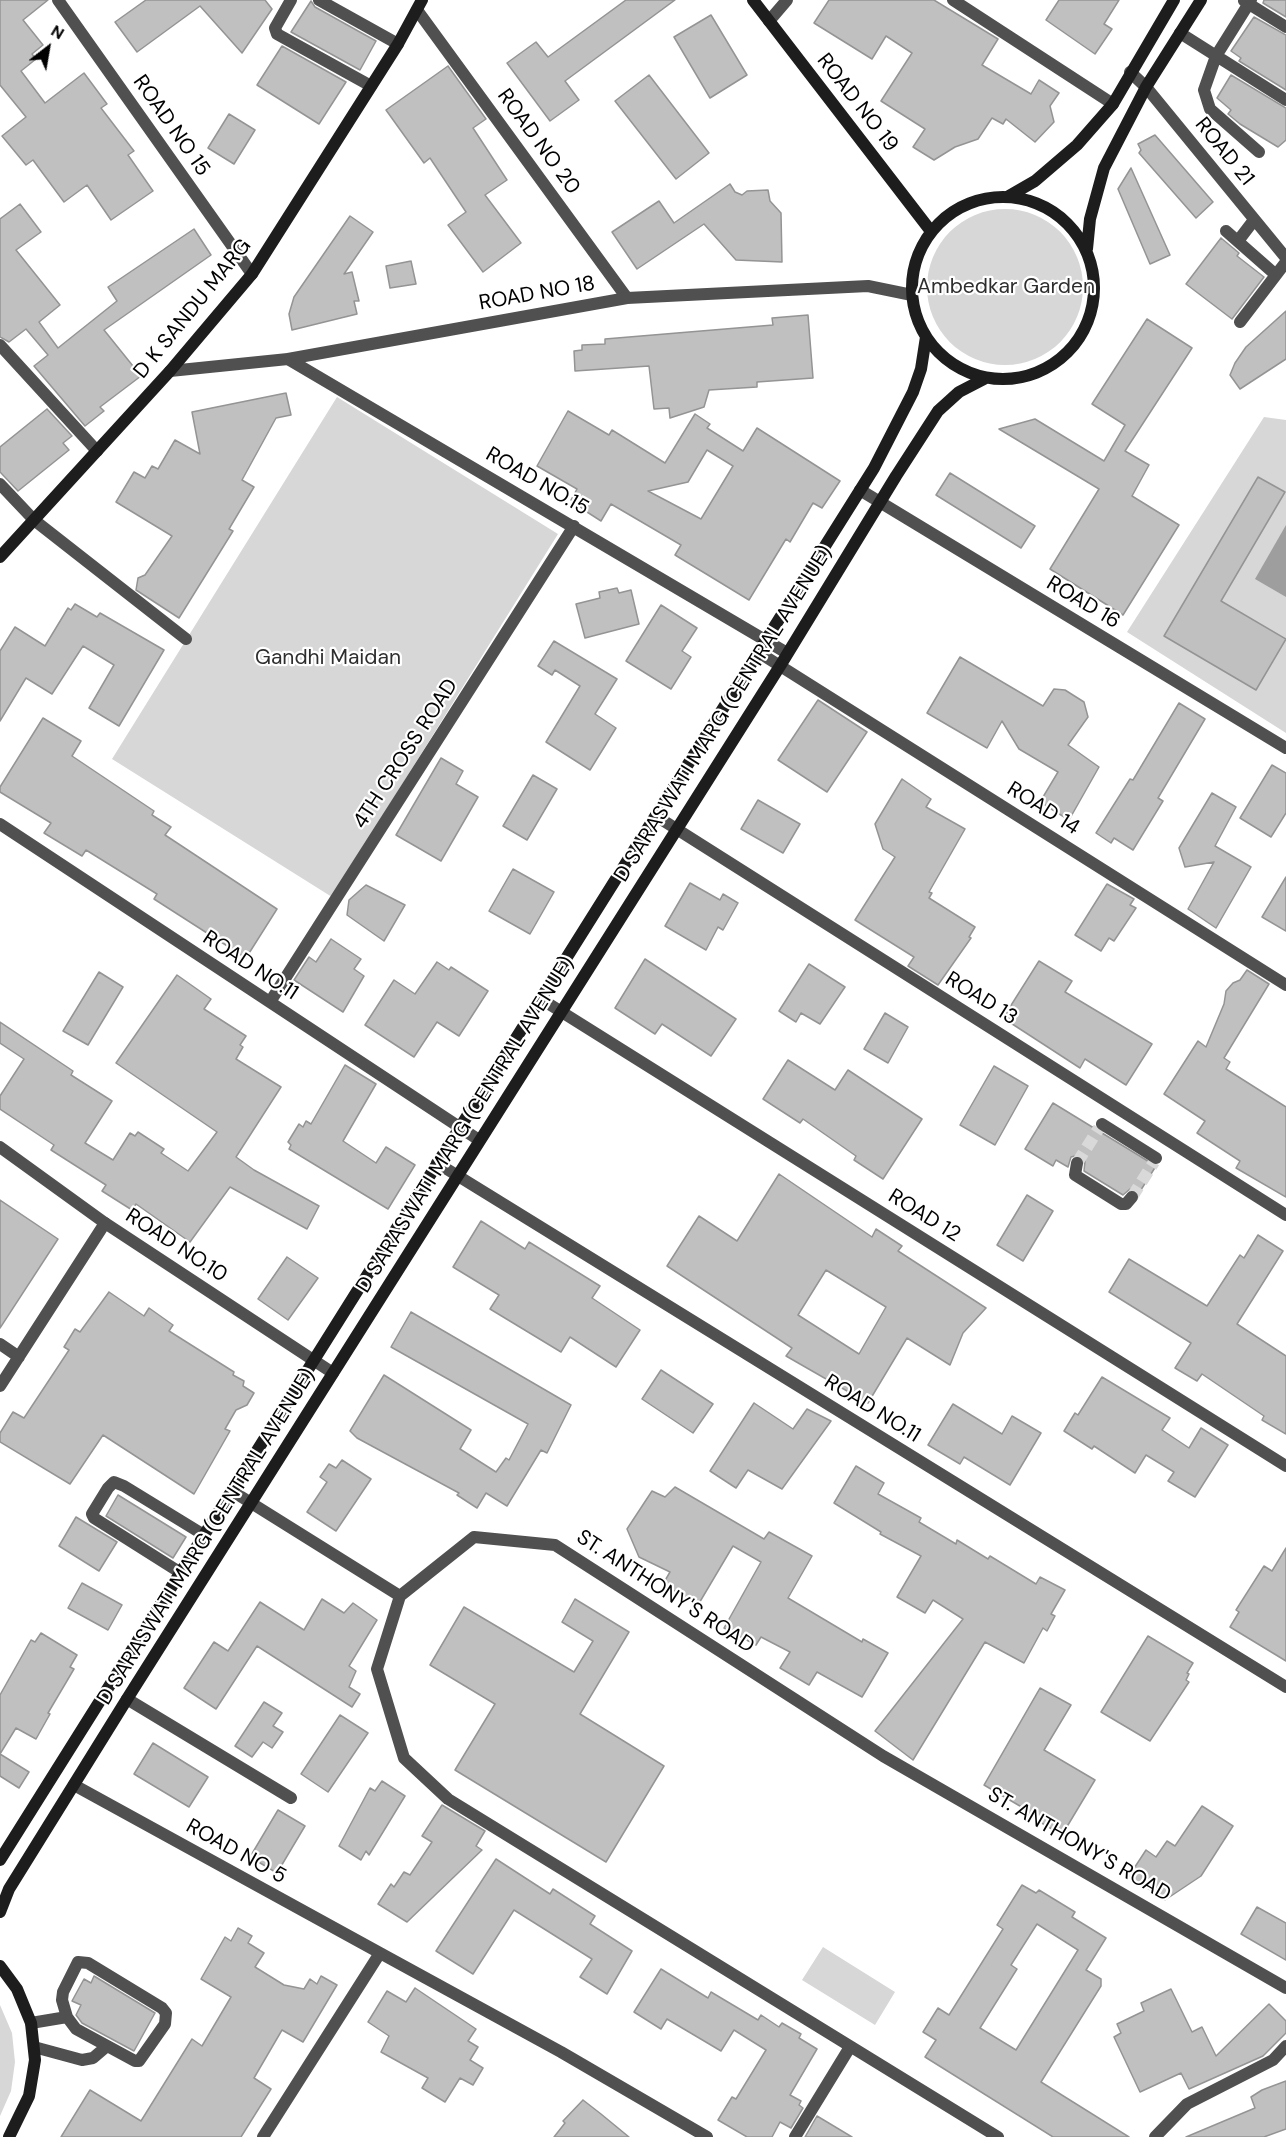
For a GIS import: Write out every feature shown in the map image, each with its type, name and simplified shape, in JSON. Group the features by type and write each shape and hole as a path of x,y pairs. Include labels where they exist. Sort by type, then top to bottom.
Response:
{"main road":[{"name":"ROAD NO 19","path":"753,0 930,230"},
{"path":"1009,196 1041,204 1068,223 1087,249 1093,265 1096,301 1084,335 1060,362 1027,378 1006,380 986,378 963,370 942,356 926,338 916,317 912,295 916,260 921,243 942,218 967,204 1009,196 1035,181 1077,145 1113,104 1174,0"},
{"path":"1087,249 1090,219 1104,168 1146,87 1201,0"},
{"name":"D K SANDU MARG","path":"0,557 170,371 252,274 398,44 420,5"},
{"name":"D SARASWATI MARG (CENTRAL AVENUE)","path":"0,1860 860,490 913,392 921,369 926,338"},
{"name":"D SARASWATI MARG (CENTRAL AVENUE)","path":"0,1912 9,1889 127,1699 675,828 780,666 879,502 938,411 959,392 986,378"},
{"path":"0,1966 17,1989 31,2024 35,2060 29,2096 9,2137"}],"street":[{"name":"ROAD NO 15","path":"58,0 252,274"},
{"path":"291,0 276,28 277,34 371,86"},
{"path":"319,0 398,44"},
{"path":"769,21 787,0"},
{"path":"953,0 1113,104"},
{"path":"1259,153 1210,109 1204,90 1216,56 1247,1 1286,27"},
{"name":"ROAD NO 20","path":"420,5 627,298"},
{"path":"1179,33 1286,100"},
{"name":"ROAD 21","path":"1130,72 1146,87 1286,260"},
{"path":"1238,242 1254,220"},
{"path":"1226,231 1276,274"},
{"path":"1240,322 1286,260"},
{"name":"ROAD NO 18","path":"170,371 288,358 627,298 868,286 912,295"},
{"path":"0,345 96,451"},
{"name":"ROAD NO.15","path":"288,358 787,653"},
{"path":"0,484 34,520 186,639"},
{"name":"ROAD 16","path":"860,490 1286,748"},
{"name":"4TH CROSS ROAD","path":"270,1002 574,526"},
{"name":"ROAD 14","path":"758,652 1286,984"},
{"name":"ROAD 13","path":"656,816 1286,1215"},
{"name":"ROAD NO.11","path":"0,824 479,1140"},
{"name":"ROAD 12","path":"541,999 1286,1466"},
{"path":"1113,1105 1100,1126 1155,1160 1167,1140"},
{"name":"ROAD NO.10","path":"0,1148 105,1223 333,1373"},
{"name":"ROAD NO.11","path":"437,1163 1286,1687"},
{"path":"1077,1163 1075,1175 1121,1204 1126,1204 1132,1197"},
{"path":"0,1386 105,1223"},
{"path":"0,1344 19,1357"},
{"path":"181,1573 94,1518 92,1514 114,1482 204,1535"},
{"path":"232,1491 400,1596 377,1669 404,1758 448,1799 998,2137"},
{"name":"ST. ANTHONY'S ROAD","path":"400,1596 474,1538 555,1545 883,1756 1286,1988"},
{"path":"127,1699 291,1798"},
{"name":"ROAD NO 5","path":"74,1785 561,2052 707,2137"},
{"path":"263,2137 380,1953"},
{"path":"82,1962 162,2008 166,2013 165,2024 139,2061 107,2046 76,2029 67,2017 62,2000 63,1992 74,1968 82,1962"},
{"path":"31,2024 67,2017"},
{"path":"34,2047 82,2060 93,2058 107,2046"},
{"path":"1155,2137 1187,2104 1274,2060 1286,2046"},
{"path":"795,2137 850,2047"}],"green space":[{"name":"Ambedkar Garden","path":"1005,209 1035,214 1061,231 1078,257 1083,287 1078,317 1061,343 1035,360 1005,365 975,360 949,343 932,317 927,287 932,257 949,231 975,214"},
{"name":"Gandhi Maidan","path":"337,397 558,534 332,897 112,759"},
{"path":"1264,417 1286,420 1286,733 1127,632"},
{"path":"823,1947 895,1992 875,2025 802,1980"},
{"path":"0,2005 12,2033 15,2062 11,2091 0,2116"}],"shaded area":[{"path":"1286,525 1286,597 1255,579"}],"building":[{"path":"0,0 48,0 23,20 43,45 32,54 36,59 21,71 45,103 84,73 107,104 101,108 134,151 128,155 153,191 111,220 87,185 64,202 33,160 26,165 2,136 26,117 0,85"},
{"path":"146,0 265,0 272,9 242,53 200,6 137,52 115,22"},
{"path":"626,0 675,0 565,81 579,100 550,121 507,63 536,42 548,57"},
{"path":"829,0 934,0 998,39 982,65 1031,94 1039,80 1059,93 1050,106 1054,122 1035,142 1006,119 1003,124 992,118 978,139 955,147 934,160 913,147 925,129 881,101 912,53 886,36 872,59 814,23"},
{"path":"1059,0 1119,0 1104,24 1112,29 1095,54 1046,20"},
{"path":"1264,0 1286,0 1286,17 1263,3"},
{"path":"311,1 315,7 376,41 360,70 291,32"},
{"path":"711,15 747,75 710,98 674,37"},
{"path":"1254,17 1286,35 1286,90 1239,61 1241,58 1231,51"},
{"path":"282,46 346,82 319,124 257,85"},
{"path":"448,66 486,119 473,128 507,180 485,195 521,243 483,272 448,225 466,212 430,158 424,163 386,110"},
{"path":"649,75 709,153 676,179 615,101"},
{"path":"1231,75 1286,108 1286,140 1278,147 1240,124 1228,114 1231,110 1217,98"},
{"path":"229,114 255,130 234,164 208,148"},
{"path":"1155,135 1213,202 1196,218 1139,153 1141,150 1138,144"},
{"path":"1131,168 1170,255 1150,264 1118,189"},
{"path":"730,184 735,192 742,195 747,191 768,190 770,201 781,213 782,262 736,260 704,224 637,269 612,232 659,201 674,223"},
{"path":"20,204 41,232 16,250 60,305 39,322 58,348 117,301 108,287 194,229 211,255 104,330 141,376 100,407 104,411 85,426 34,366 48,355 26,329 9,342 0,337 0,219"},
{"path":"350,216 373,232 344,274 352,272 359,301 354,301 357,314 292,330 289,314 294,297"},
{"path":"1221,238 1239,253 1237,256 1264,277 1232,319 1186,284"},
{"path":"411,261 416,284 390,288 386,266"},
{"path":"1286,311 1286,359 1240,389 1230,375 1235,363 1246,347"},
{"path":"808,315 813,378 757,382 757,387 709,390 704,407 670,418 669,408 654,409 649,366 575,371 574,351 582,350 582,345 605,344 605,339 773,325 772,318"},
{"path":"1147,319 1192,348 1125,451 1149,465 1132,496 1179,525 1123,615 1050,569 1099,489 999,429 1035,419 1104,461 1125,425 1092,404"},
{"path":"286,393 291,415 276,418 242,480 254,487 229,529 233,531 179,618 136,590 138,578 145,575 172,536 116,502 134,472 145,478 152,466 158,469 175,440 200,454 192,412"},
{"path":"47,409 72,436 63,443 69,450 18,491 0,472 0,447"},
{"path":"568,411 609,435 612,430 665,463 695,414 710,424 707,428 743,451 757,428 840,481 822,508 813,503 790,542 786,539 749,600 675,555 681,545 611,504 601,521 571,500 577,489 537,466","holes":["707,450 733,466 701,519 648,491 688,482"]},
{"path":"950,473 1035,526 1021,548 936,495"},
{"path":"1258,477 1285,492 1221,601 1286,639 1256,690 1164,636"},
{"path":"617,588 619,593 631,590 639,624 585,638 576,604 600,598 599,592"},
{"path":"75,604 97,617 100,613 164,650 119,726 89,708 114,665 83,646 52,694 26,678 0,721 0,651 15,627 45,646 68,608 71,610"},
{"path":"661,605 697,628 682,651 691,657 671,689 626,661"},
{"path":"554,641 617,679 595,714 616,728 590,770 546,742 580,686 555,670 552,675 538,666"},
{"path":"960,657 1043,706 1054,689 1065,690 1084,702 1088,717 1068,745 1099,767 1069,820 1040,802 1058,772 1019,749 1002,721 987,748 927,713"},
{"path":"818,700 867,732 827,792 778,760"},
{"path":"1179,703 1205,719 1158,798 1163,801 1133,850 1114,838 1111,843 1096,833 1130,779 1133,780"},
{"path":"43,718 81,741 72,756 154,811 152,815 171,827 165,835 277,909 246,958 154,899 157,894 86,850 82,856 44,833 51,823 0,792 0,787"},
{"path":"441,758 463,771 456,784 478,797 441,861 396,835"},
{"path":"1272,765 1286,773 1286,813 1271,837 1240,818"},
{"path":"533,775 557,789 527,840 503,826"},
{"path":"902,779 931,799 926,807 965,829 929,892 932,893 929,898 975,927 969,937 971,938 938,985 908,966 914,957 855,920 895,857 883,849 875,824"},
{"path":"1212,793 1236,807 1215,846 1251,867 1216,928 1188,909 1214,862 1185,867 1179,848"},
{"path":"758,800 800,824 783,853 741,829"},
{"path":"513,869 554,892 530,934 489,911"},
{"path":"1286,877 1286,931 1262,917"},
{"path":"690,883 720,900 723,894 738,903 723,930 718,927 706,950 665,926"},
{"path":"1107,884 1134,899 1130,905 1136,908 1114,941 1109,938 1101,951 1075,935"},
{"path":"366,885 405,905 384,941 347,915 349,900"},
{"path":"331,939 361,959 354,969 364,976 343,1012 294,980 309,957 316,962"},
{"path":"645,959 736,1019 711,1056 662,1024 655,1034 615,1008"},
{"path":"1039,961 1072,981 1065,992 1152,1044 1126,1085 1085,1059 1080,1068 1003,1018"},
{"path":"437,962 449,970 451,967 488,991 459,1036 437,1022 414,1057 365,1025 394,980 415,994"},
{"path":"809,964 845,987 820,1024 801,1013 796,1022 779,1011"},
{"path":"1247,970 1269,984 1224,1058 1230,1062 1226,1069 1286,1107 1286,1197 1236,1168 1240,1161 1197,1133 1205,1121 1164,1094 1198,1041 1206,1047 1224,1004 1226,991 1233,983 1240,980"},
{"path":"99,972 123,987 88,1045 63,1031"},
{"path":"177,975 211,999 204,1009 246,1036 240,1045 243,1047 236,1059 281,1087 236,1157 254,1170 319,1206 307,1229 230,1187 190,1242 136,1204 132,1210 102,1191 106,1185 51,1150 54,1145 0,1109 0,1096 24,1059 0,1043 0,1022 73,1071 71,1075 112,1101 85,1143 113,1160 130,1133 135,1136 138,1132 164,1149 161,1153 188,1171 217,1132 116,1063"},
{"path":"885,1013 908,1027 888,1063 864,1049"},
{"path":"788,1060 835,1090 848,1070 922,1119 883,1179 854,1160 856,1156 803,1119 800,1123 763,1099"},
{"path":"345,1065 376,1084 343,1141 376,1163 386,1147 415,1165 388,1209 289,1149 291,1145 288,1142 299,1124 303,1127 306,1121 311,1124"},
{"path":"994,1066 1028,1086 995,1145 960,1125"},
{"path":"1053,1103 1156,1166 1139,1193 1130,1189 1123,1195 1084,1171 1085,1161 1079,1155 1071,1157 1068,1167 1056,1160 1053,1166 1025,1149"},
{"path":"779,1174 872,1237 876,1229 902,1246 898,1251 986,1308 963,1333 950,1365 907,1338 868,1403 786,1356 792,1348 667,1266 699,1216 737,1241","holes":["826,1270 886,1307 859,1354 798,1315"]},
{"path":"1027,1195 1053,1211 1023,1261 997,1245"},
{"path":"0,1200 58,1239 0,1328"},
{"path":"481,1221 525,1249 529,1242 600,1286 592,1298 640,1330 616,1367 570,1337 561,1352 490,1309 499,1295 453,1267"},
{"path":"1258,1235 1283,1251 1237,1324 1286,1356 1286,1434 1262,1420 1264,1416 1202,1374 1197,1381 1175,1368 1191,1343 1109,1292 1129,1259 1207,1306 1240,1255 1244,1258"},
{"path":"287,1257 318,1278 288,1320 258,1299"},
{"path":"109,1292 144,1316 149,1308 173,1325 169,1331 234,1372 233,1375 244,1381 243,1386 254,1393 247,1405 236,1410 225,1429 230,1431 194,1494 103,1435 70,1484 0,1442 0,1433 13,1412 24,1418 69,1350 64,1347 75,1329 80,1332"},
{"path":"411,1312 571,1405 547,1453 541,1450 507,1506 486,1493 477,1508 457,1495 459,1493 357,1438 350,1431 384,1375 471,1430 460,1449 496,1472 506,1458 509,1460 528,1424 391,1347"},
{"path":"661,1370 713,1404 693,1433 642,1399"},
{"path":"1102,1377 1170,1418 1162,1430 1189,1448 1201,1428 1228,1445 1195,1497 1168,1481 1174,1472 1146,1455 1135,1473 1094,1446 1092,1449 1064,1431 1075,1413 1078,1415"},
{"path":"754,1403 793,1429 807,1409 831,1421 782,1489 748,1470 736,1488 710,1471"},
{"path":"953,1404 1002,1434 1012,1416 1041,1433 1010,1485 964,1457 960,1464 928,1445"},
{"path":"342,1460 371,1479 336,1531 307,1512 327,1482 320,1477 329,1464 336,1468"},
{"path":"856,1466 884,1483 878,1494 921,1518 919,1522 956,1544 957,1540 988,1559 990,1556 1036,1584 1040,1577 1065,1590 1051,1614 1055,1616 1047,1631 1043,1628 1024,1663 985,1642 913,1760 875,1731 963,1619 933,1600 925,1613 897,1597 921,1556 880,1534 881,1532 834,1503"},
{"path":"675,1487 764,1539 769,1532 812,1556 788,1598 862,1642 863,1639 888,1653 862,1697 817,1672 809,1685 780,1668 790,1652 761,1637 756,1645 724,1628 761,1562 733,1546 698,1605 663,1584 670,1572 639,1557 627,1529 652,1491 665,1497"},
{"path":"118,1495 186,1537 173,1558 106,1516"},
{"path":"76,1517 117,1542 99,1571 59,1546"},
{"path":"1286,1548 1286,1661 1230,1627 1239,1612 1236,1610 1264,1566 1272,1571"},
{"path":"82,1583 122,1605 108,1630 68,1608"},
{"path":"322,1599 344,1613 353,1603 377,1620 349,1666 356,1671 349,1687 360,1694 352,1707 257,1646 216,1709 184,1688 214,1642 228,1651 260,1602 304,1630"},
{"path":"575,1599 629,1632 580,1714 664,1766 606,1862 455,1770 495,1704 430,1665 464,1607 574,1672 593,1641 562,1622"},
{"path":"41,1633 77,1655 70,1667 74,1669 48,1713 50,1714 36,1739 16,1728 0,1754 0,1695 31,1640 35,1642"},
{"path":"1148,1636 1193,1663 1187,1673 1189,1674 1186,1680 1189,1682 1150,1741 1101,1712"},
{"path":"1040,1688 1071,1705 1044,1750 1095,1780 1062,1835 1023,1812 1025,1809 984,1785"},
{"path":"264,1702 282,1713 273,1726 283,1732 272,1748 263,1742 252,1757 235,1746"},
{"path":"340,1715 368,1733 328,1792 301,1774"},
{"path":"153,1743 208,1777 189,1807 134,1774"},
{"path":"0,1754 29,1772 19,1788 0,1776"},
{"path":"382,1781 405,1796 369,1855 366,1851 361,1860 339,1846 370,1788 375,1791"},
{"path":"442,1805 485,1831 476,1846 482,1850 407,1922 378,1904 391,1884 394,1887 404,1872 410,1875 432,1842 422,1836"},
{"path":"1202,1806 1233,1826 1201,1876 1165,1900 1129,1876 1146,1850 1156,1857 1167,1841 1175,1846"},
{"path":"278,1810 305,1826 277,1873 250,1857"},
{"path":"496,1859 550,1894 553,1889 595,1916 590,1924 632,1951 607,1994 580,1977 592,1959 514,1910 473,1974 436,1951"},
{"path":"1022,1885 1036,1893 1039,1890 1075,1912 1072,1917 1106,1938 1086,1970 1101,1979 1101,1986 1041,2082 1129,2137 1053,2137 925,2057 936,2040 923,2032 938,2008 949,2015 1003,1929 997,1925","holes":["1037,1924 1078,1950 1016,2050 980,2028 1017,1969 1011,1965"]},
{"path":"1257,1907 1286,1923 1286,1960 1241,1934"},
{"path":"238,1928 252,1936 248,1943 264,1953 255,1967 284,1985 304,1989 310,1979 317,1984 321,1976 337,1985 303,2042 282,2030 254,2078 271,2089 241,2137 61,2137 90,2090 141,2121 192,2039 202,2046 231,1997 201,1979 225,1937 231,1941"},
{"path":"661,1969 708,1998 711,1992 758,2020 761,2015 779,2027 782,2023 801,2034 799,2038 817,2049 790,2095 801,2101 799,2105 803,2108 791,2128 780,2122 772,2137 747,2137 718,2120 732,2097 736,2099 766,2050 734,2030 721,2051 667,2019 661,2029 634,2012"},
{"path":"94,1976 155,2013 134,2051 82,2023 76,2015 81,2005 72,2001 84,1979 91,1983"},
{"path":"415,1988 476,2029 468,2041 478,2047 470,2060 483,2068 473,2085 460,2078 445,2102 422,2088 428,2078 381,2052 389,2036 368,2022 387,1991 406,2002"},
{"path":"1171,1989 1192,2032 1202,2027 1216,2056 1269,2004 1286,2021 1286,2033 1263,2056 1189,2089 1181,2073 1140,2092 1114,2037 1121,2033 1117,2024 1144,2011 1141,2003"},
{"path":"1286,2081 1286,2129 1264,2137 1186,2137 1255,2108 1251,2097"},
{"path":"583,2100 629,2137 554,2137 565,2123 563,2121"},
{"path":"817,2116 852,2137 805,2137"}],"tunnel":[{"path":"1077,1163 1099,1128"},
{"path":"1132,1197 1154,1162"}]}
